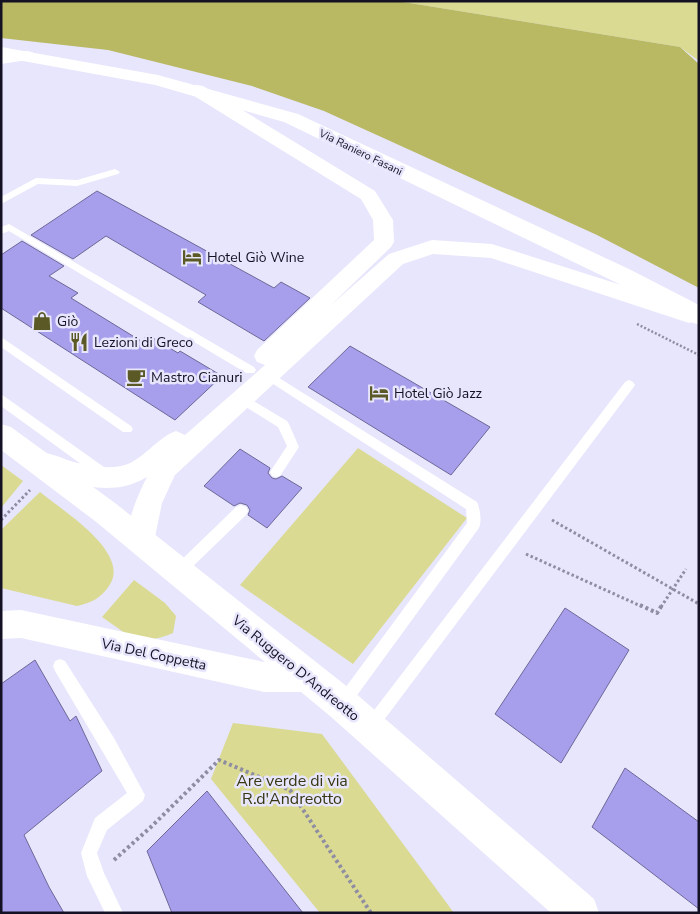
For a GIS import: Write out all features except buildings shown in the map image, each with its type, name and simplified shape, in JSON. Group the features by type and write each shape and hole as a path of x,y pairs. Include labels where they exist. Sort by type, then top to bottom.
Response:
{"main road":[{"name":"Via Raniero Fasani","path":"1,52 131,75 197,90 291,118 623,276 699,317"},
{"name":"Via Ruggero D'Andreotto","path":"1,435 106,512 370,727 580,913"}],"street":[{"path":"1,59 28,56"},
{"path":"141,542 145,510 153,488 166,468 242,398 259,372 384,242 384,220 368,195 197,90"},
{"path":"42,465 85,476 109,477 133,473 174,443 396,259 432,247 492,251 699,317"},
{"name":"Via Del Coppetta","path":"1,626 21,624 264,678 308,677"}],"lane":[{"path":"1,201 36,181 78,183 115,172"},
{"path":"1,231 8,226 259,372 472,506 474,524 342,704"},
{"path":"1,341 127,429"},
{"path":"370,727 628,385"},
{"path":"242,398 283,424 293,447 276,472"},
{"path":"1,399 109,477"},
{"path":"178,572 241,511"},
{"path":"60,666 137,795 102,824 89,853 96,876 114,913"}],"path":[{"path":"1,520 42,465"},
{"path":"534,510 699,604"},
{"path":"507,545 658,613 686,569"},
{"path":"96,876 152,826 219,760 290,790 371,913"}],"green space":[{"path":"397,1 699,1 699,61 680,47"},
{"path":"358,448 467,518 353,664 240,585"},
{"path":"1,465 23,481 1,508"},
{"path":"40,492 92,534 111,560 114,573 109,586 103,594 91,602 77,606 1,588 1,530"},
{"path":"134,580 165,603 176,616 173,633 151,640 142,640 128,635 102,617"},
{"name":"Are verde di via R.d'Andreotto","path":"233,723 322,734 454,913 320,913 211,779"}],"shaded area":[{"path":"1,1 397,1 680,47 699,64 699,288 597,235 324,111 252,86 108,50 1,38"}],"place":[{"name":"Hotel Giò Wine","path":"192,257"},
{"name":"Giò","path":"42,321"},
{"name":"Lezioni di Greco","path":"79,342"},
{"name":"Mastro Cianuri","path":"136,377"},
{"name":"Hotel Giò Jazz","path":"379,393"}]}
